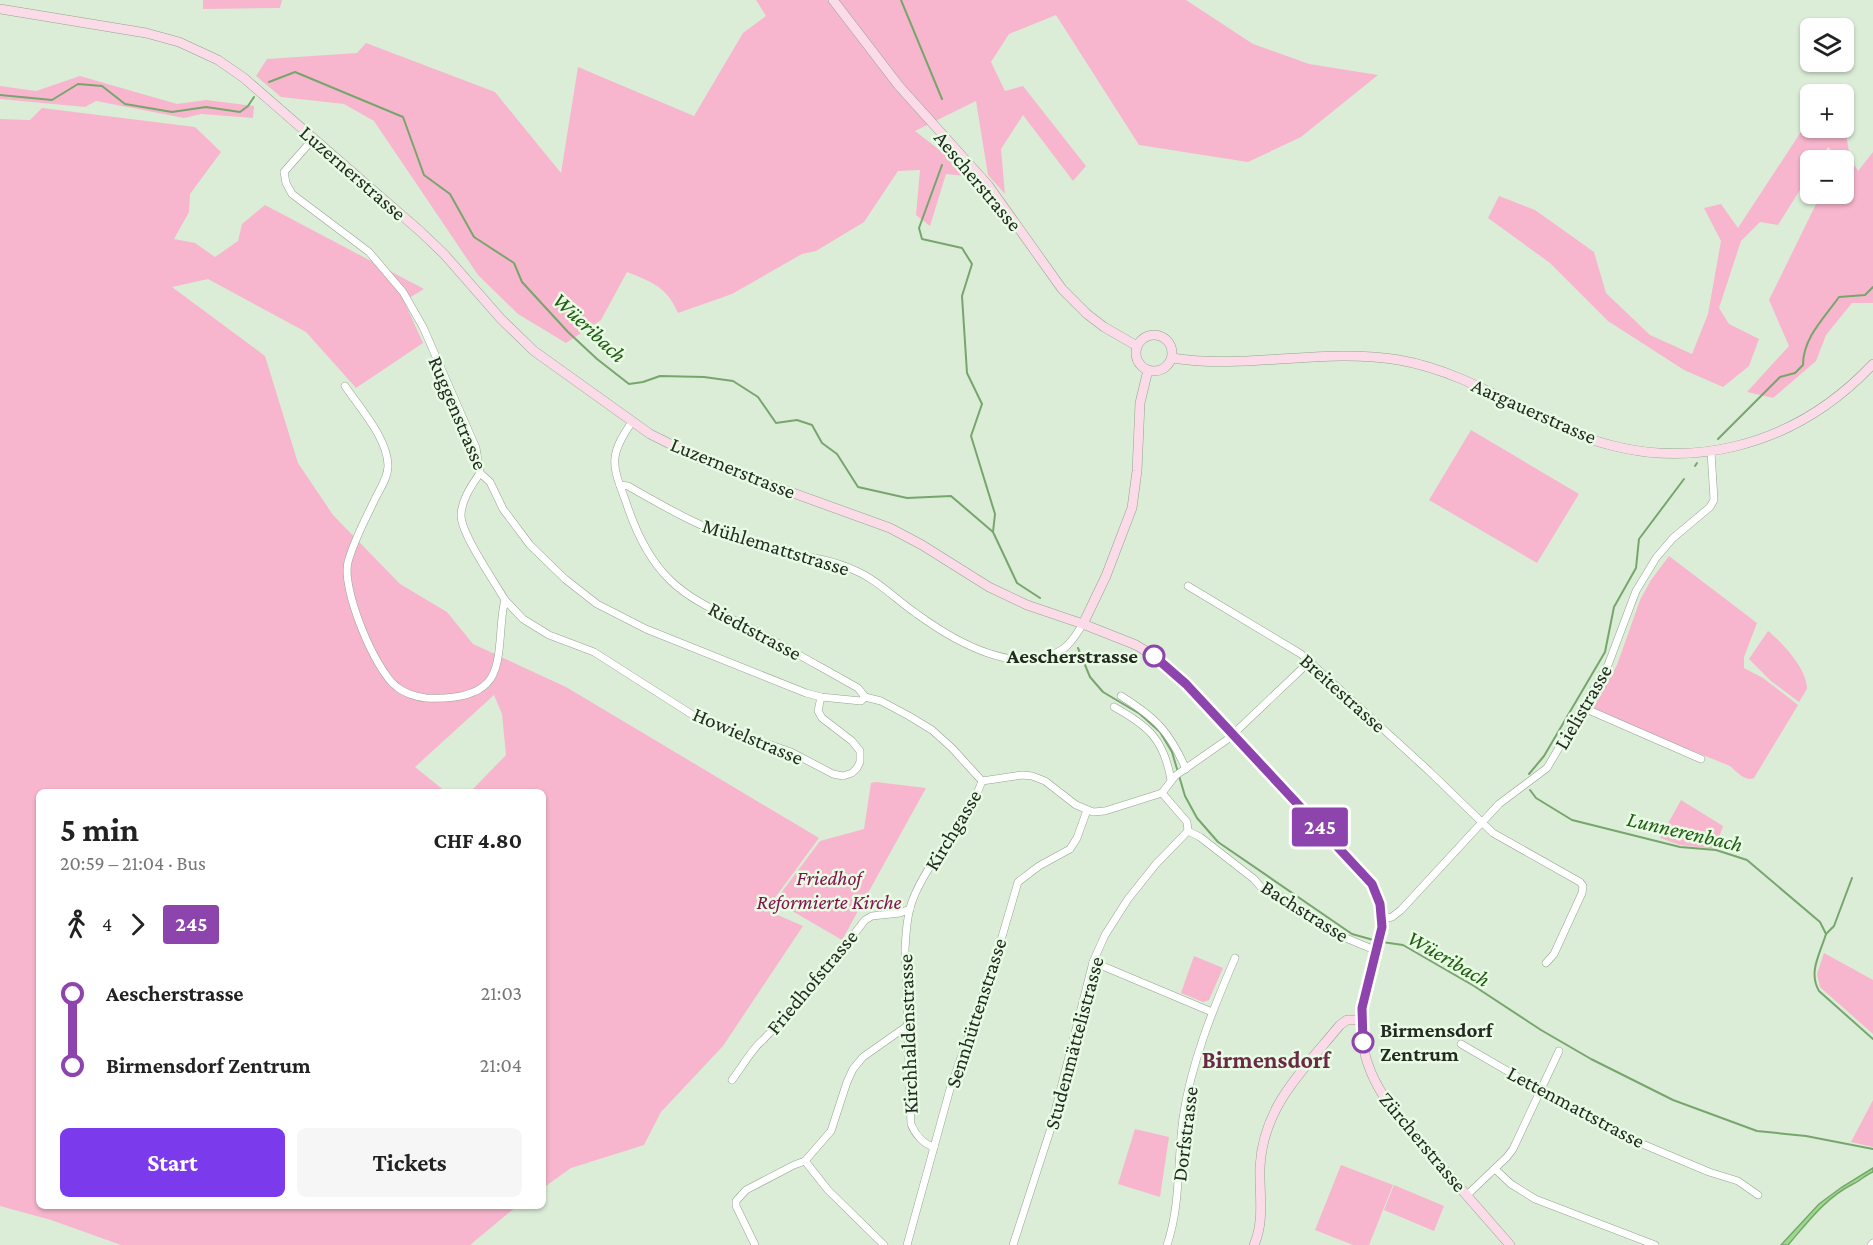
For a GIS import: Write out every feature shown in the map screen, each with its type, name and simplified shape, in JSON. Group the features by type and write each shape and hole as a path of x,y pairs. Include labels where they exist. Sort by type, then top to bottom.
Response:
{"main road":[{"name":"Aescherstrasse","path":"833,0 899,86 988,185 1062,289 1104,327 1137,346"},
{"name":"Luzernerstrasse","path":"0,9 146,33 179,42 218,60 244,78 421,232 465,277 501,319 534,351 632,422 676,448 702,460 890,528 989,587 1027,605 1136,645 1154,656 1186,684 1366,876 1378,899 1382,920"},
{"path":"1158,335 1170,343 1172,358 1163,369 1148,370 1137,361 1137,346 1148,336 1158,335"},
{"name":"Aargauerstrasse","path":"1172,358 1219,362 1348,355 1401,360 1477,385 1573,432 1612,445 1656,452 1711,452 1751,443 1794,426 1845,391 1873,364"},
{"path":"1083,624 1106,576 1132,508 1137,471 1140,403 1148,370"},
{"name":"Zürcherstrasse","path":"1382,920 1364,999 1362,1020 1365,1058 1378,1089 1403,1123 1510,1245"},
{"path":"1254,1245 1260,1221 1262,1150 1270,1118 1289,1087 1340,1025 1347,1020 1362,1020"}],"street":[{"name":"Ruggenstrasse","path":"313,139 284,172 286,183 292,194 303,204 369,252 403,292 423,327 476,448 480,473 490,482 503,509 530,545 565,579 597,604 646,629 791,688 821,697 861,702 865,697"},
{"path":"345,386 380,438 386,452 388,467 385,479 357,536 347,564 346,577 349,593 375,659 382,670 397,687 417,697 457,697 481,689 489,682 496,670 501,612 505,600 465,530 461,517 463,504 480,473"},
{"name":"Riedtstrasse","path":"632,422 618,442 613,464 630,516 654,561 671,581 689,596 858,688 865,697 881,701 932,730 982,781"},
{"name":"Lielistrasse","path":"1382,920 1392,917 1405,906 1482,822 1507,798 1547,768 1584,708 1611,657 1636,591 1656,558 1673,538 1710,507 1714,500 1711,452"},
{"name":"Mühlemattstrasse","path":"620,485 628,486 692,521 724,535 754,545 827,560 854,570 875,581 916,614 938,628 966,644 1011,660 1041,659 1058,652 1070,643 1083,624"},
{"name":"Breitestrasse","path":"1188,586 1284,642 1310,661 1492,833 1583,886 1582,893 1554,954 1546,963"},
{"name":"Howielstrasse","path":"505,600 523,619 540,630 594,652 702,720 791,752 832,774 843,776 852,773 860,762 860,752 852,741 822,718 818,711 821,697"},
{"path":"1087,810 1105,811 1162,793 1179,774 1233,734 1310,661"},
{"path":"1120,696 1146,712 1159,724 1177,750 1179,774"},
{"path":"1114,707 1134,718 1154,735 1179,774"},
{"path":"1584,708 1701,759"},
{"name":"Kirchgasse","path":"910,909 927,872 975,800 982,781 1022,776 1037,778 1087,810"},
{"name":"Bachstrasse","path":"1162,793 1187,822 1188,831 1200,837 1254,879 1264,891 1278,895 1341,936 1378,943"},
{"name":"Sennhüttenstrasse","path":"907,1245 954,1076 987,984 1018,882 1070,849 1077,838 1087,810"},
{"name":"Studenmättelistrasse","path":"1013,1245 1050,1131 1093,962 1105,935 1128,898 1156,864 1188,831"},
{"name":"Kirchhaldenstrasse","path":"910,909 905,950 910,1124 920,1138 934,1147"},
{"name":"Friedhofstrasse","path":"732,1080 753,1053 756,1045 826,970 859,925 872,916 900,913 910,909"},
{"name":"Dorfstrasse","path":"1167,1245 1177,1206 1183,1119 1188,1093 1212,1012 1235,958"},
{"path":"1093,962 1212,1012"},
{"path":"754,1245 736,1206 736,1201 746,1190 805,1161 831,1131 853,1069 864,1057 907,1026"},
{"name":"Lettenmattstrasse","path":"1461,1044 1596,1122 1650,1148 1738,1181 1758,1195"},
{"path":"1467,1195 1495,1169 1514,1147 1559,1051"},
{"path":"805,1161 828,1190 884,1245"},
{"path":"1495,1169 1511,1184 1535,1199 1655,1245"}],"green space":[{"path":"203,0 282,0 280,8 203,9"},
{"path":"756,0 1186,0 1253,44 1309,64 1378,75 1301,137 1248,162 1139,145 1056,15 1009,34 991,62 1005,91 1023,86 1086,166 1073,181 1023,115 1001,149 1005,194 988,175 976,101 915,131 974,177 946,174 930,226 916,215 920,170 898,171 864,222 816,251 802,254 732,294 678,313 669,297 658,286 627,272 601,320 566,343 518,314 478,275 374,121 344,104 281,97 256,76 267,59 357,53 366,43 495,92 561,173 578,67 694,116 743,33 766,16"},
{"path":"80,76 177,104 206,100 254,106 253,118 201,114 184,118 96,101 85,107 0,99 0,86 36,91"},
{"path":"42,108 195,127 221,152 190,194 189,212 174,239 195,243 215,257 238,241 242,224 265,205 424,289 404,301 423,343 356,388 306,332 208,279 172,287 265,356 298,463 333,515 400,584 447,612 473,644 566,687 819,838 766,910 803,926 723,1046 661,1112 644,1145 571,1168 546,1186 546,789 473,789 506,755 502,714 494,695 415,767 442,789 36,789 36,1209 513,1209 470,1245 121,1245 51,1220 0,1206 0,119 30,120"},
{"path":"1800,133 1800,138 1847,138 1849,150 1831,150 1828,147 1826,150 1800,150 1800,190 1778,225 1760,222 1741,241 1719,308 1729,324 1759,339 1749,366 1723,387 1684,370 1608,321 1550,263 1488,218 1499,196 1535,210 1594,252 1606,293 1650,335 1692,354 1708,314 1721,241 1704,208 1721,204 1738,228"},
{"path":"1873,152 1873,303 1852,303 1826,335 1816,361 1773,398 1747,392 1789,346 1769,300 1816,204 1854,204 1854,164 1858,171"},
{"path":"1471,430 1579,494 1537,563 1429,500"},
{"path":"1669,556 1757,623 1744,657 1744,668 1763,678 1798,705 1754,778 1744,778 1730,766 1592,710 1617,665 1640,600 1651,580"},
{"path":"1768,631 1787,649 1803,673 1807,689 1799,702 1771,681 1749,659"},
{"name":"Friedhof Reformierte Kirche","path":"871,783 926,788 842,940 775,901 820,841 864,829"},
{"path":"1681,800 1723,826 1715,849 1680,845 1660,838"},
{"path":"1824,953 1873,980 1873,1034 1820,987 1817,974"},
{"path":"1194,956 1223,968 1209,1000 1203,1002 1181,993"},
{"path":"1873,1100 1873,1147 1851,1142"},
{"path":"1135,1129 1169,1137 1160,1197 1118,1184"},
{"path":"1341,1165 1393,1185 1369,1245 1353,1245 1315,1230"},
{"path":"1394,1185 1444,1206 1434,1231 1384,1210"}],"shaded area":[{"path":"1873,1168 1873,1172 1825,1204 1788,1245 1781,1245 1819,1204"}],"waterway":[{"path":"901,0 942,99"},
{"name":"Wüeribach","path":"269,82 295,72 403,117 424,175 450,194 474,237 514,263 522,282 568,332 629,384 660,376 704,377 733,381 758,397 776,423 797,420 812,425 822,443 837,454 858,487 907,498 951,496 993,532 1017,583 1040,598"},
{"name":"Wüeribach","path":"0,95 52,100 78,84 102,86 125,104 172,112 206,107 240,112 254,97"},
{"path":"942,165 919,228 922,239 962,248 972,264 962,296 967,373 982,404 971,436 995,514 993,532"},
{"name":"Lunnerenbach","path":"1718,439 1780,377 1795,373 1803,365 1810,337 1839,297 1865,295 1873,287"},
{"name":"Lunnerenbach","path":"1529,774 1544,756 1605,652 1614,607 1636,568 1639,539 1684,479"},
{"name":"Wüeribach","path":"1078,648 1090,677 1103,692 1140,714 1160,732 1172,752 1185,796 1197,818 1218,842 1352,934 1377,941"},
{"name":"Lunnerenbach","path":"1530,790 1536,798 1572,820 1680,847 1716,850 1747,860 1820,922 1826,934 1815,970 1819,991 1873,1039"},
{"path":"1826,934 1834,926 1852,878"},
{"name":"Wüeribach","path":"1382,942 1403,945 1591,1059 1673,1100 1757,1131 1806,1136 1873,1149"}],"bus line":[{"name":"245","path":"1154,656 1186,684 1372,884 1382,911 1382,927 1362,1008 1363,1042"}],"place":[{"name":"Aescherstrasse","path":"1154,656"},
{"name":"Birmensdorf Zentrum","path":"1363,1042"}],"district":[{"name":"Birmensdorf","path":"1266,1060"}]}
